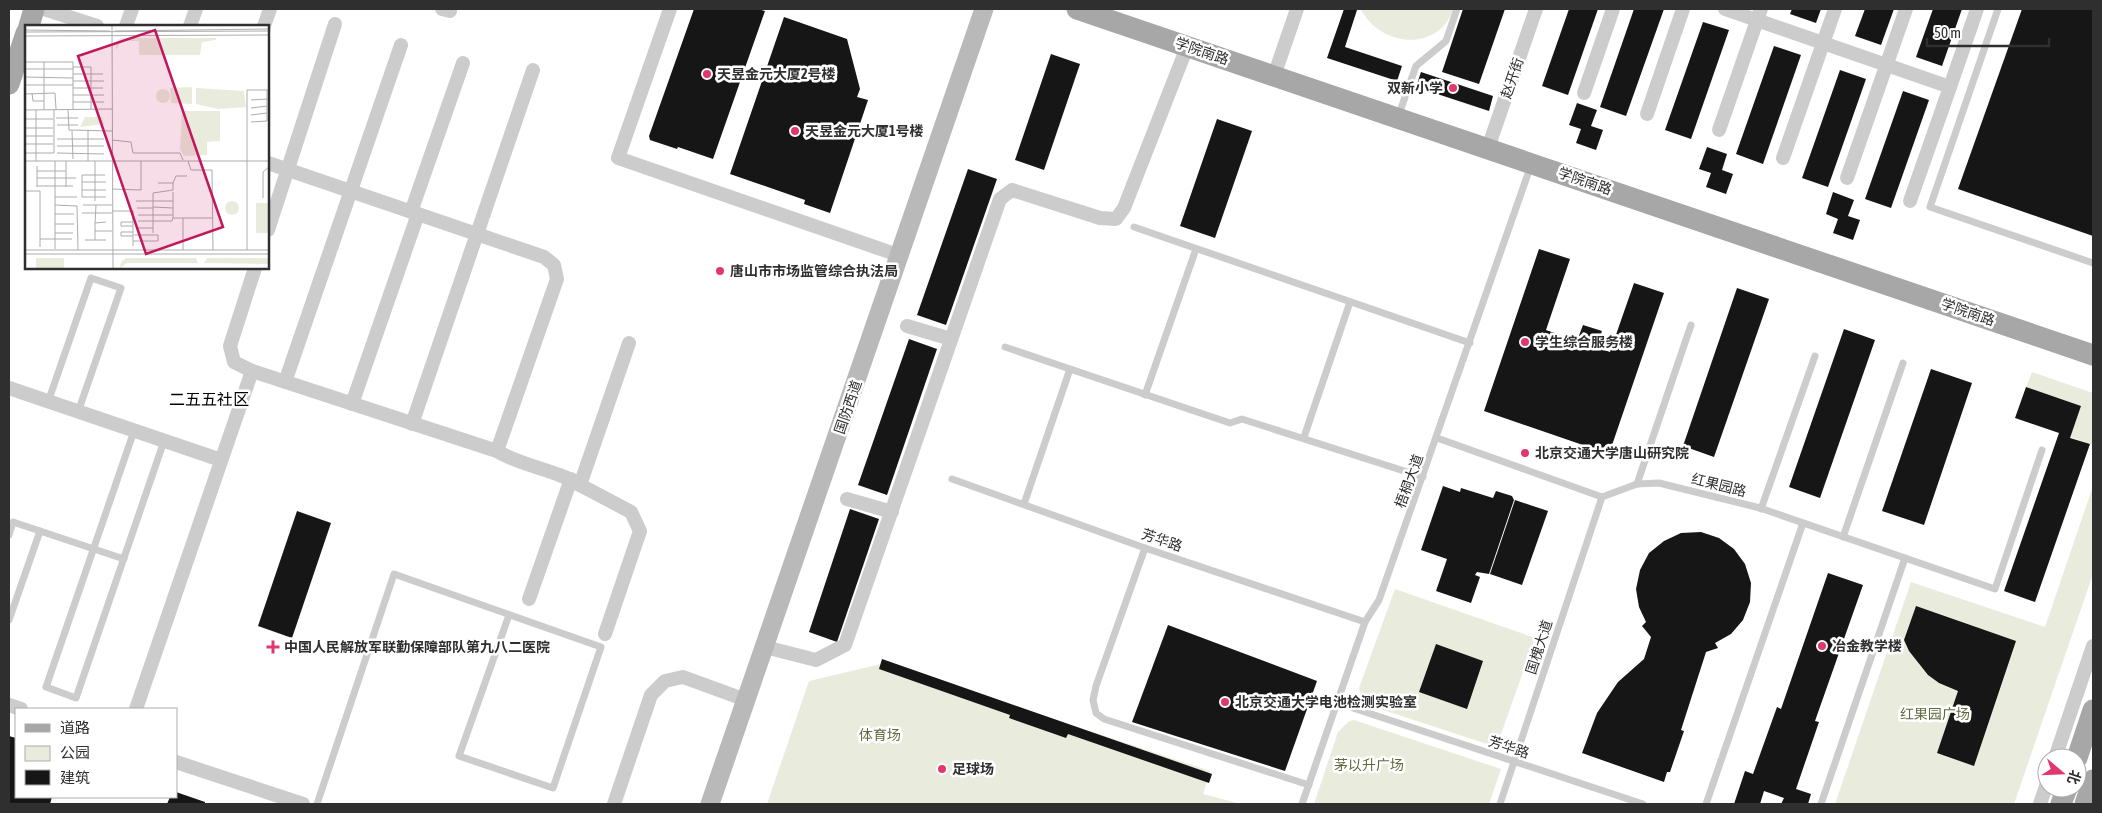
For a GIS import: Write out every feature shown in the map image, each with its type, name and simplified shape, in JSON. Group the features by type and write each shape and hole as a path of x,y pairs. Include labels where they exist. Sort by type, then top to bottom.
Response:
{"main road":[{"path":"28,25 34,9"},
{"name":"学院南路","path":"1077,9 1532,162 2093,355"},
{"path":"9,84 25,36"},
{"path":"2080,748 2093,710"},
{"path":"2085,804 2093,780"}],"street":[{"path":"44,9 94,25"},
{"path":"126,25 132,9"},
{"path":"190,25 196,9"},
{"path":"264,25 270,9"},
{"path":"442,9 450,11 450,9"},
{"path":"670,9 618,158 900,256"},
{"name":"国防西道","path":"710,804 984,9"},
{"path":"1274,76 1297,9"},
{"name":"赵开街","path":"1488,148 1536,9"},
{"path":"1584,93 1614,9"},
{"path":"1647,114 1683,9"},
{"path":"1725,9 1759,14 1823,43 1950,87"},
{"path":"1783,158 1834,9"},
{"path":"1847,178 1906,9"},
{"path":"1910,201 1977,9"},
{"path":"1720,130 1759,14"},
{"path":"269,227 335,24"},
{"path":"285,382 401,45"},
{"path":"765,647 816,660 845,645 1000,199 1012,190 1100,218 1116,219 1124,208 1187,47"},
{"path":"352,404 463,63"},
{"path":"412,424 533,70"},
{"path":"269,163 544,257 554,265 557,279 497,451"},
{"path":"255,269 230,346 234,362 252,372 497,451 515,462 575,482 631,512 640,531 605,634"},
{"path":"907,326 951,339"},
{"path":"529,600 629,343"},
{"path":"136,708 252,372"},
{"path":"9,388 221,460"},
{"path":"847,498 892,512"},
{"path":"2058,748 2093,646"},
{"path":"614,804 651,695 665,681 682,677 746,700"},
{"path":"178,763 303,804"}],"lane":[{"path":"1398,118 1416,66 1446,41 1458,9"},
{"path":"1998,9 1930,207 2093,263"},
{"name":"梧桐大道","path":"1302,804 1365,622 1379,600 1532,162"},
{"path":"1134,228 1470,343"},
{"path":"1146,395 1196,249"},
{"path":"48,402 91,278 99,280 121,288 78,412"},
{"path":"1304,437 1350,302"},
{"path":"1637,484 1691,325"},
{"path":"1005,347 1230,424 1242,419 1304,437 1423,477"},
{"path":"1761,509 1815,356"},
{"path":"1843,537 1903,363"},
{"path":"1024,504 1070,369"},
{"path":"134,431 46,687 76,698 164,441"},
{"path":"1437,438 1602,497"},
{"name":"红果园路","path":"1602,497 1637,484 1659,483 1761,509 1994,589 2042,450"},
{"name":"芳华路","path":"952,479 1146,548 1365,622"},
{"name":"国槐大道","path":"1500,804 1602,497"},
{"path":"9,535 13,522 124,559"},
{"path":"1706,804 1803,523"},
{"path":"9,620 40,530"},
{"path":"1146,548 1096,686 1093,700 1096,713 1104,719 1309,786"},
{"path":"1821,804 1905,558"},
{"path":"317,804 394,574 510,614 601,647 553,788 459,756 510,614"},
{"name":"芳华路","path":"1338,703 1643,804"}],"green space":[{"path":"1361,9 1454,9 1438,31 1425,38 1414,40 1393,37 1383,32 1374,26"},
{"path":"2032,372 2093,393 2093,445 2070,437 2081,406 2026,387"},
{"name":"红果园广场","path":"2093,486 2093,574 2014,804 1835,804 1911,582 2045,627"},
{"path":"1395,589 1535,638 1501,734 1496,741 1487,744 1368,705 1361,697 1359,688"},
{"name":"体育场","path":"885,663 1210,771 1203,794 1241,804 767,804 809,681"},
{"name":"茅以升广场","path":"1354,720 1501,769 1489,804 1314,804 1338,732 1348,722"}],"building":[{"name":"天昱金元大厦2号楼","path":"694,9 758,9 765,11 713,159 650,140 649,136"},
{"path":"1344,9 1357,10 1345,47 1402,66 1397,81 1327,58"},
{"path":"1463,9 1505,9 1479,84 1442,72"},
{"path":"1569,9 1598,9 1568,95 1542,86"},
{"path":"1634,9 1664,9 1626,116 1600,107"},
{"path":"1792,9 1821,9 1816,23 1790,14"},
{"path":"1865,9 1894,9 1881,45 1855,36"},
{"path":"1933,9 1962,9 1942,66 1916,57"},
{"path":"2022,9 2093,9 2093,236 1958,189"},
{"name":"天昱金元大厦1号楼","path":"784,17 847,39 860,89 857,97 868,100 830,213 804,204 805,200 730,174"},
{"path":"1703,22 1729,30 1691,139 1665,130"},
{"path":"1774,46 1801,55 1763,164 1736,154"},
{"path":"1051,54 1080,64 1044,170 1015,160"},
{"path":"1840,70 1866,79 1828,187 1802,178"},
{"path":"1421,72 1493,96 1489,111 1416,87"},
{"path":"1903,91 1929,100 1891,208 1865,199"},
{"path":"1577,103 1597,110 1591,126 1603,130 1596,150 1576,143 1581,129 1569,125"},
{"path":"1217,119 1252,131 1215,238 1180,226"},
{"path":"1707,147 1727,154 1722,170 1733,174 1726,194 1706,187 1711,173 1699,169"},
{"path":"968,169 997,179 946,325 917,315"},
{"path":"1833,192 1854,200 1848,216 1860,220 1853,240 1833,233 1838,219 1826,214"},
{"name":"学生综合服务楼","path":"1539,249 1570,259 1546,330 1577,341 1583,325 1602,331 1596,347 1610,352 1634,283 1664,293 1609,454 1484,411"},
{"path":"1737,288 1769,299 1714,457 1683,446"},
{"path":"1844,329 1875,340 1820,498 1789,487"},
{"path":"909,339 937,349 887,495 858,485"},
{"path":"1931,369 1972,383 1924,525 1882,511"},
{"path":"2026,387 2081,406 2070,438 2090,444 2035,602 2004,591 2059,433 2015,418"},
{"path":"1443,486 1460,492 1461,488 1493,498 1496,491 1512,496 1514,500 1489,574 1477,572 1475,575 1480,577 1471,603 1436,591 1447,559 1421,550"},
{"path":"1515,500 1548,511 1522,585 1490,574"},
{"path":"850,509 879,519 837,642 809,632"},
{"path":"297,511 331,523 292,638 258,626"},
{"path":"1701,532 1719,538 1734,549 1745,564 1751,583 1750,602 1743,620 1731,634 1715,643 1718,648 1706,652 1681,730 1684,731 1670,772 1667,772 1664,782 1582,753 1597,713 1618,682 1644,659 1651,637 1642,626 1646,622 1639,607 1636,589 1640,570 1649,553 1664,541 1681,533"},
{"name":"冶金教学楼","path":"1828,573 1863,585 1815,721 1819,722 1796,789 1811,794 1808,804 1781,804 1784,798 1764,791 1760,804 1734,804 1745,771 1753,774 1777,707 1781,709"},
{"path":"1916,606 2016,641 1974,766 1937,753 1958,691 1939,683 1928,675 1909,651 1904,640"},
{"name":"北京交通大学电池检测实验室","path":"1168,625 1317,681 1285,771 1132,722"},
{"path":"1436,644 1483,661 1467,709 1419,692"},
{"path":"882,659 1212,774 1209,783 1068,734 1066,738 1009,718 1010,715 879,669"},
{"path":"9,736 15,738 15,798 52,798 50,804 9,804"},
{"path":"178,793 205,802 205,804 167,804 170,798 178,798"}],"place":[{"name":"天昱金元大厦2号楼","path":"707,74"},
{"name":"双新小学","path":"1453,88"},
{"name":"天昱金元大厦1号楼","path":"795,131"},
{"name":"唐山市市场监管综合执法局","path":"720,271"},
{"name":"学生综合服务楼","path":"1525,342"},
{"name":"北京交通大学唐山研究院","path":"1525,453"},
{"name":"冶金教学楼","path":"1822,646"},
{"name":"中国人民解放军联勤保障部队第九八二医院","path":"273,647"},
{"name":"北京交通大学电池检测实验室","path":"1225,702"},
{"name":"足球场","path":"942,769"}],"district":[{"name":"二五五社区","path":"209,399"}]}
